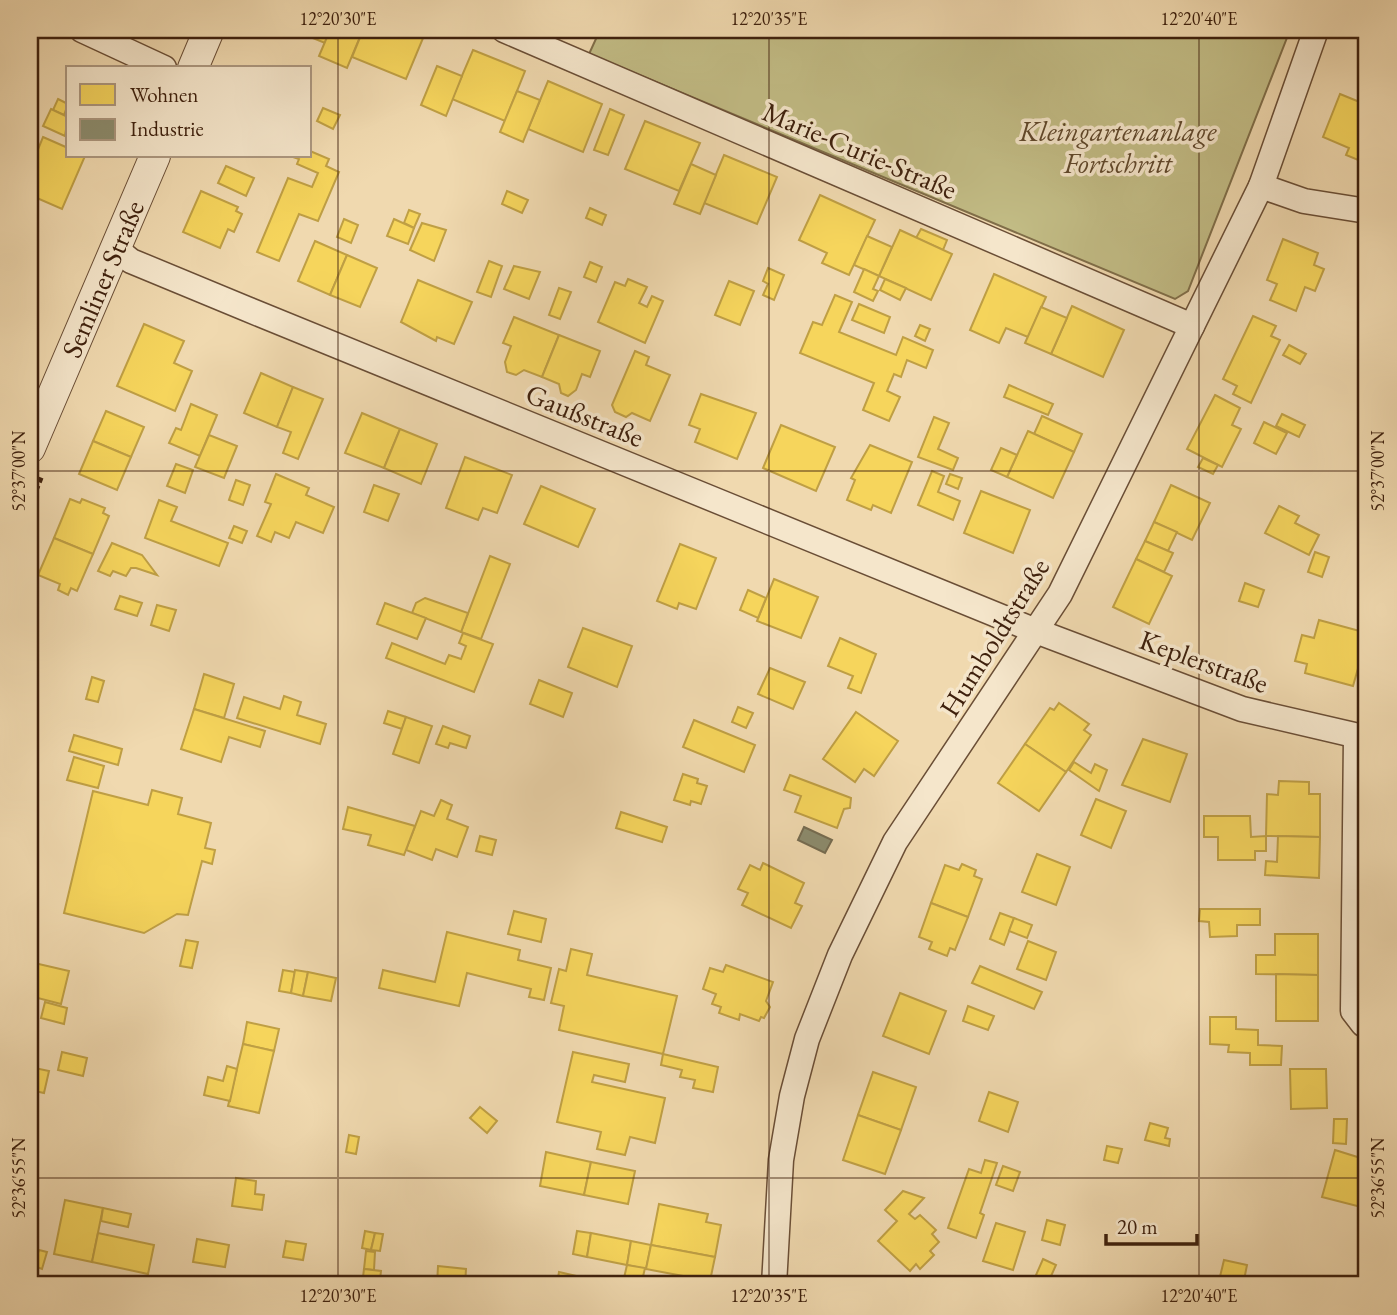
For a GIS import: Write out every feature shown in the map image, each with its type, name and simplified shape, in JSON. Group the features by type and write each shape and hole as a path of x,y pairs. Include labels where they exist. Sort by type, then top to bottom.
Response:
{"street":[{"path":"82,30 160,66"},
{"path":"194,66 209,30"},
{"name":"Marie-Curie-Straße","path":"504,30 1192,326"},
{"name":"Humboldtstraße","path":"774,1285 781,1160 792,1096 807,1039 840,956 895,842 1060,594 1261,186 1316,30"},
{"name":"Semliner Straße","path":"31,442 154,158"},
{"path":"1261,186 1304,201 1367,211"},
{"name":"Gaußstraße","path":"115,248 131,261 236,305 1036,631"},
{"name":"Keplerstraße","path":"1036,631 1242,709 1362,737 1353,1011 1363,1024 1367,1024"}],"green space":[{"name":"Kleingartenanlage Fortschritt","path":"600,30 1290,30 1188,291 1175,299 589,54"}],"building: Wohnen":[{"path":"293,30 330,30 325,43"},
{"path":"330,30 363,30 347,68 319,56"},
{"path":"363,30 426,31 406,79 352,57"},
{"path":"473,50 525,71 505,121 452,99"},
{"path":"437,66 462,76 446,116 421,105"},
{"path":"548,81 602,104 583,152 528,129"},
{"path":"517,91 540,100 523,142 500,132"},
{"path":"1340,94 1367,105 1367,152 1363,162 1346,155 1349,148 1323,137"},
{"path":"58,99 66,103 64,115 53,110"},
{"path":"323,108 340,115 333,129 317,121"},
{"path":"51,109 66,116 65,136 43,126"},
{"path":"610,109 624,115 608,155 594,150"},
{"path":"645,121 700,143 679,191 625,169"},
{"path":"43,137 66,147 66,158 84,158 62,209 30,195 30,169"},
{"path":"312,152 329,159 326,166 339,172 318,221 299,214 279,261 257,252 288,178 312,187 318,173 297,164 299,159 296,158 312,158"},
{"path":"724,155 777,177 757,224 704,203"},
{"path":"691,164 716,175 700,214 674,204"},
{"path":"226,166 254,178 246,196 218,183"},
{"path":"201,191 238,207 236,211 242,214 234,232 228,229 220,248 183,232"},
{"path":"507,191 528,200 522,213 502,204"},
{"path":"820,195 875,220 849,275 822,263 827,253 799,240"},
{"path":"590,208 606,215 602,225 586,218"},
{"path":"409,210 420,214 414,228 404,223"},
{"path":"344,219 358,225 351,243 337,237"},
{"path":"394,219 414,228 408,244 387,236"},
{"path":"422,223 446,230 434,261 410,250"},
{"path":"921,229 947,240 943,250 916,238"},
{"path":"900,230 952,254 931,300 879,276"},
{"path":"867,236 892,247 879,276 854,265"},
{"path":"1283,239 1318,253 1314,265 1324,269 1315,291 1305,287 1296,311 1270,300 1277,284 1267,280"},
{"path":"315,241 347,255 330,295 298,281"},
{"path":"347,255 377,268 360,307 330,295"},
{"path":"489,261 502,266 491,297 477,292"},
{"path":"590,262 602,267 596,282 584,277"},
{"path":"514,266 540,272 529,299 504,289"},
{"path":"768,268 784,275 774,300 763,295 768,284 763,281"},
{"path":"864,269 879,276 873,289 878,291 873,301 854,292"},
{"path":"994,274 1046,297 1028,337 1006,328 999,343 970,330"},
{"path":"628,279 647,287 639,303 647,307 652,296 663,301 645,343 598,322 615,282 625,286"},
{"path":"885,279 906,288 900,300 880,290"},
{"path":"418,280 472,302 454,344 437,337 436,341 401,322"},
{"path":"729,281 754,291 740,325 715,315"},
{"path":"559,288 571,292 560,319 549,315"},
{"path":"835,295 852,302 839,332 896,355 903,337 933,350 926,368 907,360 901,377 894,374 887,391 900,397 889,421 863,410 874,383 800,353 813,322 822,325"},
{"path":"859,304 890,317 884,333 852,320"},
{"path":"1072,306 1124,330 1103,377 1051,354"},
{"path":"1041,307 1067,318 1051,354 1025,343"},
{"path":"1253,316 1276,326 1271,336 1280,340 1251,403 1233,394 1237,386 1223,379"},
{"path":"514,317 559,335 542,377 524,370 516,375 507,372 505,362 511,346 503,343"},
{"path":"144,324 184,341 174,363 192,371 175,411 117,386"},
{"path":"920,325 930,329 925,341 915,336"},
{"path":"559,335 600,351 590,377 582,374 576,390 568,396 561,393 559,384 542,377"},
{"path":"1289,345 1306,354 1300,364 1283,355"},
{"path":"635,351 649,357 646,365 670,375 650,421 632,413 626,417 615,412 612,405"},
{"path":"261,373 293,387 277,427 244,413"},
{"path":"1009,385 1053,404 1048,415 1004,397"},
{"path":"293,387 323,399 298,459 283,453 291,432 277,427"},
{"path":"701,394 756,413 737,459 695,442 700,429 689,425"},
{"path":"1215,395 1240,408 1232,425 1241,429 1222,467 1187,449"},
{"path":"191,404 217,415 200,456 169,443 176,428 181,430"},
{"path":"106,411 144,427 131,457 93,441"},
{"path":"362,413 400,429 384,468 345,453"},
{"path":"1282,414 1305,425 1299,437 1276,426"},
{"path":"1042,416 1082,434 1074,452 1034,434"},
{"path":"934,417 949,423 938,449 958,458 953,470 918,457"},
{"path":"1264,422 1287,433 1276,454 1254,443"},
{"path":"781,425 835,447 816,491 763,468"},
{"path":"400,429 437,444 421,484 384,468"},
{"path":"1028,431 1074,452 1053,498 1007,477"},
{"path":"209,435 237,446 224,478 195,467"},
{"path":"93,441 131,457 117,490 79,474"},
{"path":"870,445 912,462 891,513 873,505 871,510 847,500 855,480 851,478"},
{"path":"1001,448 1017,455 1007,477 991,470"},
{"path":"465,457 512,475 497,513 483,508 478,520 446,508"},
{"path":"1203,458 1218,465 1213,474 1198,467"},
{"path":"176,464 193,470 185,493 167,486"},
{"path":"932,471 944,476 938,492 960,501 953,520 918,505"},
{"path":"276,474 309,488 306,495 334,507 323,533 296,522 289,538 275,532 271,542 257,536 271,504 265,502"},
{"path":"950,474 962,478 958,489 946,484"},
{"path":"236,480 250,485 243,505 229,500"},
{"path":"374,485 399,494 388,521 364,512"},
{"path":"1171,485 1210,503 1192,540 1154,522"},
{"path":"541,486 595,509 578,547 524,524"},
{"path":"981,491 1030,510 1013,553 964,533"},
{"path":"70,499 80,503 82,499 105,508 103,513 109,516 93,554 54,538"},
{"path":"159,500 177,507 171,521 228,543 219,566 145,538"},
{"path":"1279,506 1299,516 1295,523 1319,535 1309,555 1265,533"},
{"path":"1154,522 1177,532 1168,551 1145,541"},
{"path":"234,526 247,531 242,543 229,538"},
{"path":"54,538 93,554 77,591 71,588 68,595 58,590 60,584 38,575"},
{"path":"1145,541 1173,553 1164,572 1136,559"},
{"path":"112,543 142,555 157,575 136,568 131,568 126,576 113,571 110,576 98,571"},
{"path":"680,544 716,558 696,609 679,603 677,609 657,601"},
{"path":"1315,552 1329,557 1322,577 1308,572"},
{"path":"490,556 510,564 481,639 461,632"},
{"path":"1136,559 1172,576 1149,624 1113,607"},
{"path":"774,579 818,597 801,638 757,621"},
{"path":"1245,583 1264,590 1258,607 1239,601"},
{"path":"748,590 766,598 758,618 740,610"},
{"path":"120,596 142,603 137,616 115,609"},
{"path":"425,598 468,613 461,632 412,613 416,603"},
{"path":"385,603 426,618 417,639 377,624"},
{"path":"157,605 176,610 169,631 151,625"},
{"path":"1319,620 1367,633 1363,666 1359,665 1353,686 1305,673 1307,664 1295,661 1302,635 1314,638"},
{"path":"583,628 632,646 617,687 568,667"},
{"path":"463,633 493,644 474,692 386,658 392,643 445,664 449,655 461,659 466,646 459,643"},
{"path":"840,638 876,654 861,693 848,688 853,676 828,666"},
{"path":"770,668 805,682 793,709 758,694"},
{"path":"204,674 234,684 224,718 194,709"},
{"path":"92,677 104,681 98,702 86,699"},
{"path":"539,680 572,693 563,717 530,704"},
{"path":"284,696 301,702 297,715 326,724 320,744 237,718 244,697 280,709"},
{"path":"1059,703 1089,724 1084,730 1091,735 1066,772 1025,744 1050,708 1054,710"},
{"path":"738,707 753,713 746,728 732,722"},
{"path":"194,709 265,731 260,747 229,737 221,762 181,749"},
{"path":"388,711 406,717 402,729 384,723"},
{"path":"856,712 898,741 874,776 864,769 855,782 823,759"},
{"path":"406,717 432,726 419,763 393,754"},
{"path":"694,720 755,745 744,772 683,747"},
{"path":"443,726 470,736 466,748 450,743 448,748 436,744"},
{"path":"74,735 122,749 118,765 69,751"},
{"path":"1143,739 1187,754 1170,802 1122,785"},
{"path":"1025,744 1066,772 1039,811 998,783"},
{"path":"74,757 104,766 98,788 67,780"},
{"path":"1074,762 1091,773 1095,764 1107,770 1099,791 1069,770"},
{"path":"683,774 698,779 697,783 707,786 701,804 691,801 690,805 674,800"},
{"path":"790,775 851,798 850,808 844,809 837,828 795,812 801,796 784,790"},
{"path":"1279,781 1309,782 1309,794 1320,794 1320,837 1266,836 1267,794 1278,795"},
{"path":"152,790 182,798 178,814 211,823 205,848 215,850 212,864 202,861 188,915 177,914 144,933 64,913 93,791 148,805"},
{"path":"1096,799 1126,811 1111,848 1081,835"},
{"path":"441,800 452,805 447,819 468,827 457,857 436,849 432,860 406,850 421,811 434,816"},
{"path":"348,807 415,826 404,855 368,845 371,835 343,829"},
{"path":"621,812 667,827 662,842 616,828"},
{"path":"1204,816 1250,816 1251,837 1266,836 1266,851 1255,851 1255,860 1218,860 1218,837 1204,837"},
{"path":"480,836 496,840 492,855 476,851"},
{"path":"1278,836 1320,837 1319,878 1265,875 1266,861 1277,862"},
{"path":"1037,854 1070,867 1056,905 1022,892"},
{"path":"763,863 804,883 795,903 802,906 791,928 742,905 748,893 738,889 750,865 760,870"},
{"path":"962,864 976,870 974,876 982,879 968,917 931,903 945,865 959,870"},
{"path":"931,903 968,917 955,950 950,948 947,956 929,949 932,942 919,937"},
{"path":"1200,909 1260,909 1260,925 1237,925 1237,936 1210,937 1209,922 1199,921"},
{"path":"514,911 546,919 541,942 508,934"},
{"path":"1000,913 1014,918 1004,945 990,939"},
{"path":"1014,918 1032,925 1027,938 1009,931"},
{"path":"447,932 520,950 518,960 551,968 544,1000 529,997 531,989 467,973 459,1006 379,988 383,970 435,982"},
{"path":"1275,934 1318,934 1318,975 1256,974 1256,955 1275,955"},
{"path":"186,940 198,942 192,968 180,966"},
{"path":"1028,941 1056,952 1046,980 1017,969"},
{"path":"571,949 592,954 587,975 677,996 663,1054 559,1030 564,1006 551,1003 559,969 566,971"},
{"path":"30,962 69,971 61,1004 30,996"},
{"path":"726,965 773,982 766,1001 770,1007 764,1018 761,1017 759,1021 740,1014 739,1020 719,1013 721,1007 712,1004 716,994 703,989 710,968 723,972"},
{"path":"980,966 1042,992 1034,1009 972,983"},
{"path":"283,970 295,972 291,993 279,991"},
{"path":"295,970 308,972 303,996 291,993"},
{"path":"308,972 336,978 331,1001 303,996"},
{"path":"1276,974 1318,975 1318,1021 1276,1021"},
{"path":"900,993 946,1011 929,1054 883,1036"},
{"path":"45,1002 67,1008 64,1024 41,1018"},
{"path":"968,1006 994,1016 988,1030 963,1021"},
{"path":"1210,1017 1236,1017 1236,1029 1258,1030 1258,1045 1282,1046 1281,1065 1250,1065 1250,1053 1228,1052 1229,1045 1210,1044"},
{"path":"247,1022 279,1029 274,1051 243,1044"},
{"path":"243,1044 274,1051 259,1113 228,1106"},
{"path":"62,1052 87,1058 83,1076 58,1070"},
{"path":"573,1052 629,1064 625,1082 594,1075 592,1082 665,1098 655,1143 630,1137 625,1155 597,1149 601,1132 557,1122"},
{"path":"663,1054 718,1067 713,1092 693,1088 695,1080 680,1077 682,1070 661,1065"},
{"path":"227,1066 237,1069 230,1101 204,1095 208,1077 223,1081"},
{"path":"30,1067 49,1071 44,1093 30,1090"},
{"path":"1290,1069 1326,1069 1327,1108 1291,1109"},
{"path":"873,1072 916,1087 901,1130 858,1115"},
{"path":"989,1092 1018,1102 1008,1132 979,1121"},
{"path":"480,1107 497,1121 487,1133 470,1118"},
{"path":"858,1115 901,1130 885,1174 843,1160"},
{"path":"1334,1119 1347,1119 1346,1144 1333,1143"},
{"path":"1150,1123 1168,1128 1165,1138 1170,1139 1169,1146 1145,1140"},
{"path":"349,1135 359,1137 356,1154 346,1152"},
{"path":"1107,1146 1122,1149 1118,1163 1104,1160"},
{"path":"1335,1150 1367,1160 1362,1179 1367,1180 1365,1208 1322,1197"},
{"path":"546,1152 591,1162 584,1195 540,1186"},
{"path":"985,1160 997,1163 980,1213 984,1215 976,1238 948,1228 969,1169 981,1173"},
{"path":"591,1162 635,1171 628,1204 584,1195"},
{"path":"1003,1166 1020,1172 1013,1191 996,1185"},
{"path":"236,1178 256,1181 255,1194 264,1195 262,1210 232,1206"},
{"path":"903,1191 924,1198 909,1214 915,1219 920,1215 936,1230 932,1234 939,1242 930,1251 934,1255 920,1269 916,1264 910,1271 878,1241 897,1221 885,1210"},
{"path":"65,1200 103,1208 92,1262 54,1254"},
{"path":"659,1204 708,1214 706,1222 721,1225 715,1257 651,1245"},
{"path":"103,1208 131,1214 128,1227 101,1221"},
{"path":"1047,1220 1065,1225 1060,1245 1042,1240"},
{"path":"996,1223 1025,1232 1013,1270 983,1261"},
{"path":"365,1231 375,1233 371,1250 362,1248"},
{"path":"577,1231 591,1233 587,1257 573,1254"},
{"path":"98,1233 154,1245 148,1274 92,1262"},
{"path":"375,1233 383,1234 380,1251 371,1250"},
{"path":"591,1233 631,1241 627,1265 587,1257"},
{"path":"197,1239 229,1245 225,1267 193,1262"},
{"path":"286,1241 306,1244 303,1260 283,1257"},
{"path":"631,1241 651,1245 646,1269 627,1265"},
{"path":"651,1245 715,1257 710,1281 646,1269"},
{"path":"39,1250 47,1252 42,1269 34,1266"},
{"path":"366,1251 375,1252 374,1270 364,1269"},
{"path":"1043,1259 1056,1265 1047,1285 1033,1282"},
{"path":"1224,1260 1247,1265 1243,1285 1218,1285"},
{"path":"627,1265 645,1268 642,1281 624,1278"},
{"path":"438,1266 466,1269 465,1285 437,1285"},
{"path":"364,1269 381,1271 380,1280 389,1281 389,1285 362,1285"},
{"path":"559,1272 581,1277 580,1285 557,1284"}],"building: Industrie":[{"path":"804,827 832,840 825,853 798,840"}]}
